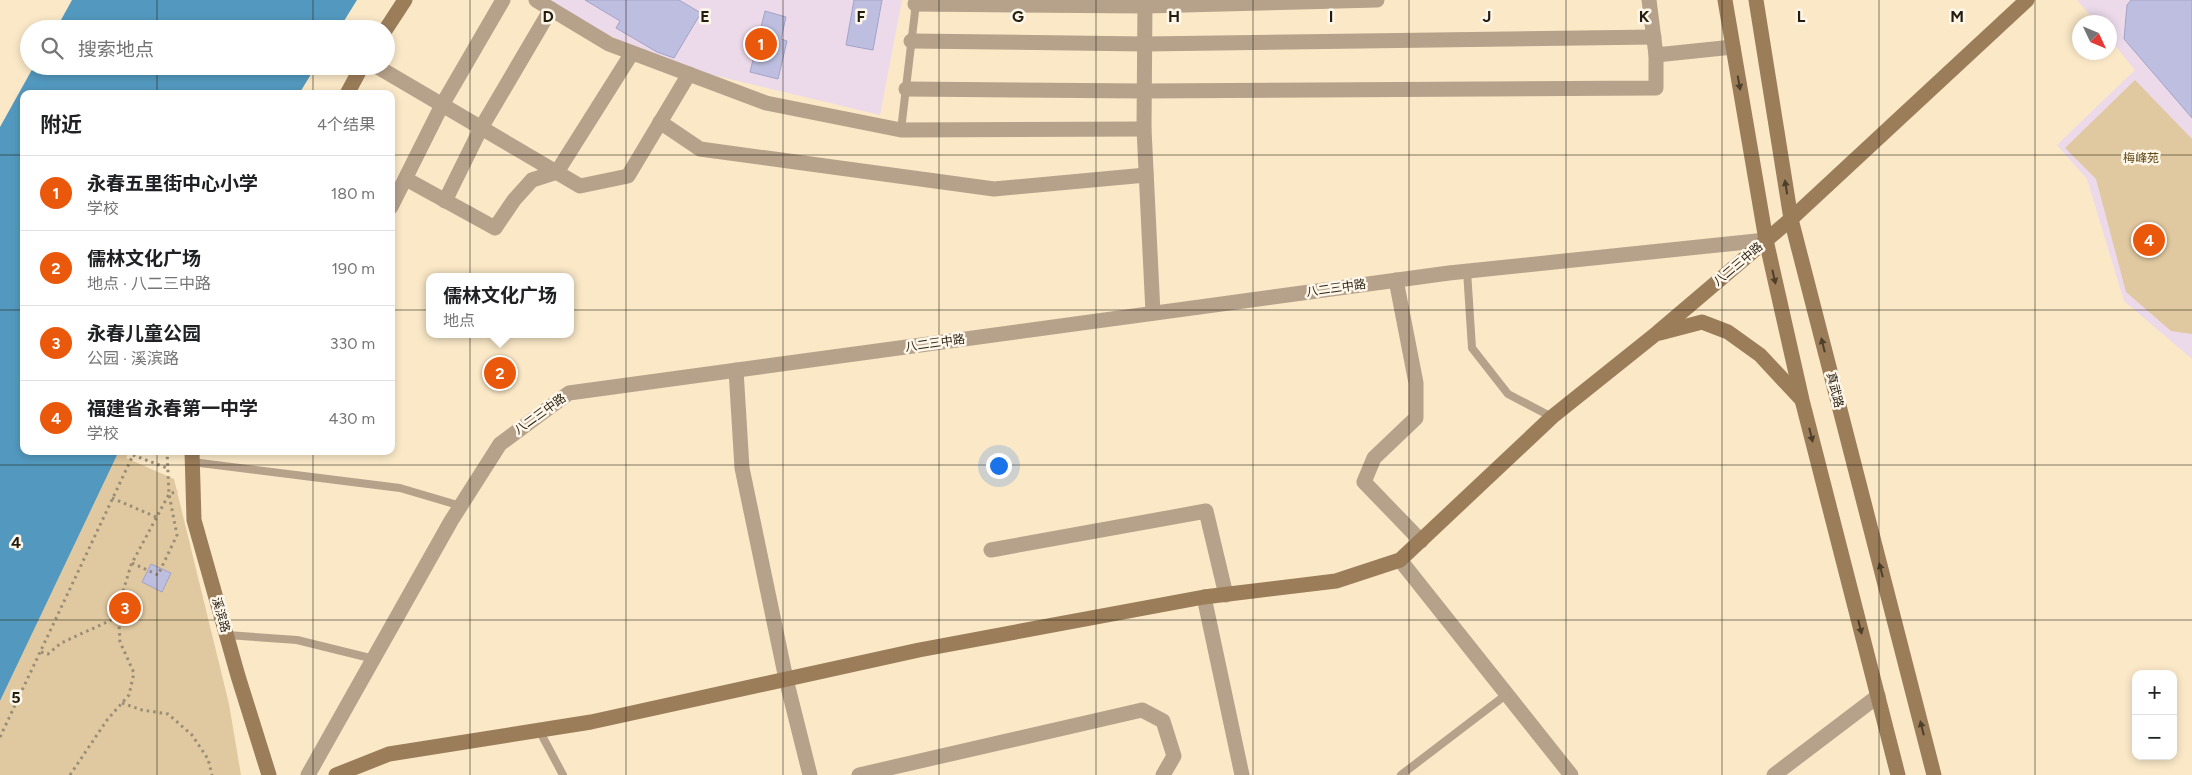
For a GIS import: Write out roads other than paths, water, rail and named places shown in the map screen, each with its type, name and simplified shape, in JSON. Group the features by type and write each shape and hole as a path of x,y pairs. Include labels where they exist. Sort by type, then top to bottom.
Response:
{"main road":[{"path":"392,20 405,0"},
{"path":"1725,0 1766,240 1802,400 1898,775"},
{"name":"真武路","path":"1756,0 1791,220 1934,775"},
{"name":"八二三中路","path":"336,775 389,754 591,722 928,648 1204,597 1336,581 1400,560 1552,417 1656,334 1791,220 2027,0"},
{"path":"349,90 357,75"},
{"path":"1656,334 1702,322 1728,332 1760,355 1802,400"},
{"name":"溪滨路","path":"192,457 194,520 269,775"}],"street":[{"path":"395,200 442,105 503,0"},
{"path":"536,0 609,44 766,102 901,130 1144,130"},
{"path":"916,2 1145,3 1377,0"},
{"path":"906,89 1144,91 1656,88 1656,55 1649,0"},
{"path":"1145,3 1144,130 1152,313"},
{"path":"445,200 481,128 551,9"},
{"path":"911,41 1145,44 1654,37"},
{"path":"1656,55 1733,47"},
{"path":"406,179 495,228 514,200 532,180 557,172 632,53"},
{"path":"391,75 580,186 628,176 689,74"},
{"path":"660,122 700,148 994,189 1146,175"},
{"name":"八二三中路","path":"308,775 461,506 500,444 569,393 1396,280 1766,240"},
{"path":"1396,280 1416,383 1416,418 1374,458 1364,482 1421,541"},
{"path":"736,370 742,468 786,679 810,775"},
{"path":"991,550 1206,511 1226,595"},
{"path":"1400,560 1572,775"},
{"path":"1204,597 1242,775"},
{"path":"1774,775 1878,696"},
{"path":"859,775 909,769 1142,710 1163,721 1174,756 1163,775"}],"lane":[{"path":"901,130 916,2"},
{"path":"1467,271 1472,348 1508,394 1552,417"},
{"path":"192,457 400,488 461,506"},
{"path":"227,636 297,640 374,659"},
{"path":"1401,775 1507,694"},
{"path":"539,730 563,775"}],"water":[{"path":"72,0 357,0 345,20 61,20"},
{"path":"29,75 311,75 301,90 21,90"},
{"path":"20,91 20,455 117,455 0,701 0,127"}],"place":[{"name":"永春五里街中心小学","path":"761,44"},
{"name":"福建省永春第一中学","path":"2149,240"},
{"name":"儒林文化广场","path":"500,373"},
{"name":"永春儿童公园","path":"125,608"}],"park label":[{"name":"梅峰苑","path":"2141,158"}]}
